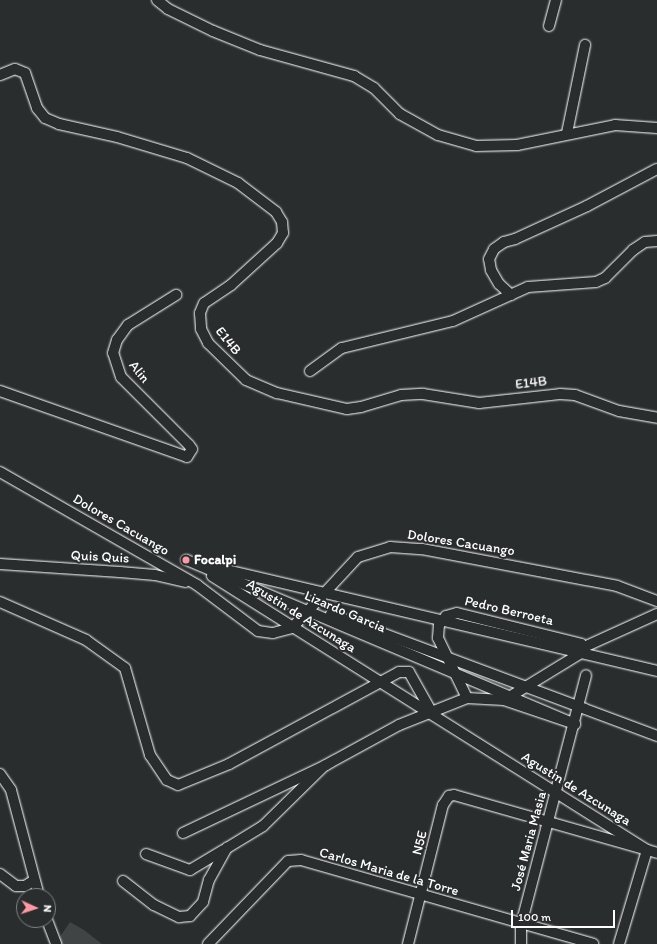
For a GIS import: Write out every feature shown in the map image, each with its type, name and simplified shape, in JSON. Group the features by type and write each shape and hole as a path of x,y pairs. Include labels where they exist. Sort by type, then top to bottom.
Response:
{"street":[{"path":"157,0 168,9 212,31 260,50 359,78 374,88 400,114 438,135 476,146 499,147 615,125 656,126"},
{"path":"549,26 556,0"},
{"path":"567,134 585,46"},
{"name":"E14B","path":"0,75 14,69 25,73 37,108 45,118 59,124 117,137 187,158 238,183 276,212 282,222 283,232 277,243 231,285 204,304 200,313 201,329 208,344 246,380 277,393 347,409 361,407 402,395 423,394 479,402 560,394 583,397 619,411 657,418"},
{"path":"511,295 499,284 491,270 489,259 494,249 504,242 515,239 587,206 657,169"},
{"path":"310,370 342,348 453,320 528,287 596,282 605,278 633,250 645,242 657,241"},
{"name":"Alin","path":"0,391 184,456 191,454 189,445 121,377 113,353 117,340 128,326 176,295"},
{"name":"Dolores Cacuango","path":"0,472 197,585 252,629 274,633 293,627 363,554 390,547 409,547 617,586 657,601"},
{"name":"Agustin de Azcunaga","path":"186,560 442,620"},
{"name":"Agustin de Azcunaga","path":"186,560 647,850"},
{"name":"Lizardo Garcia","path":"186,560 310,609 447,657 657,736"},
{"name":"Quis Quis","path":"0,564 155,575 197,585"},
{"path":"0,602 86,640 125,668 150,755 167,780 178,785 229,764 399,672 409,672 429,712"},
{"name":"Lizardo Garcia","path":"310,609 455,673 507,698 575,724"},
{"name":"Pedro Berroeta","path":"442,620 446,616 457,613 575,641 581,650"},
{"path":"507,698 581,650 657,614"},
{"path":"442,620 437,631 438,638 467,698"},
{"path":"581,650 657,671"},
{"name":"José Maria Masia","path":"521,944 521,925 575,724 586,675"},
{"name":"Lizardo Garcia","path":"183,833 326,765 429,712 467,698 507,698"},
{"path":"146,854 190,870 263,826 326,765"},
{"path":"0,774 11,790 36,888"},
{"name":"N5E","path":"408,944 443,804 449,796 454,795 548,823"},
{"path":"548,823 657,853"},
{"path":"124,881 154,905 179,917 190,916 203,902 209,880 227,848"},
{"path":"619,944 647,850"},
{"name":"Carlos Maria de la Torre","path":"208,944 288,861 301,860 521,925 593,944"},
{"path":"0,874 16,886 24,886 33,881"},
{"path":"50,928 56,944"}],"shaded area":[{"path":"70,922 84,930 102,944 55,944"}],"place":[{"name":"Focalpi","path":"186,560"}]}
